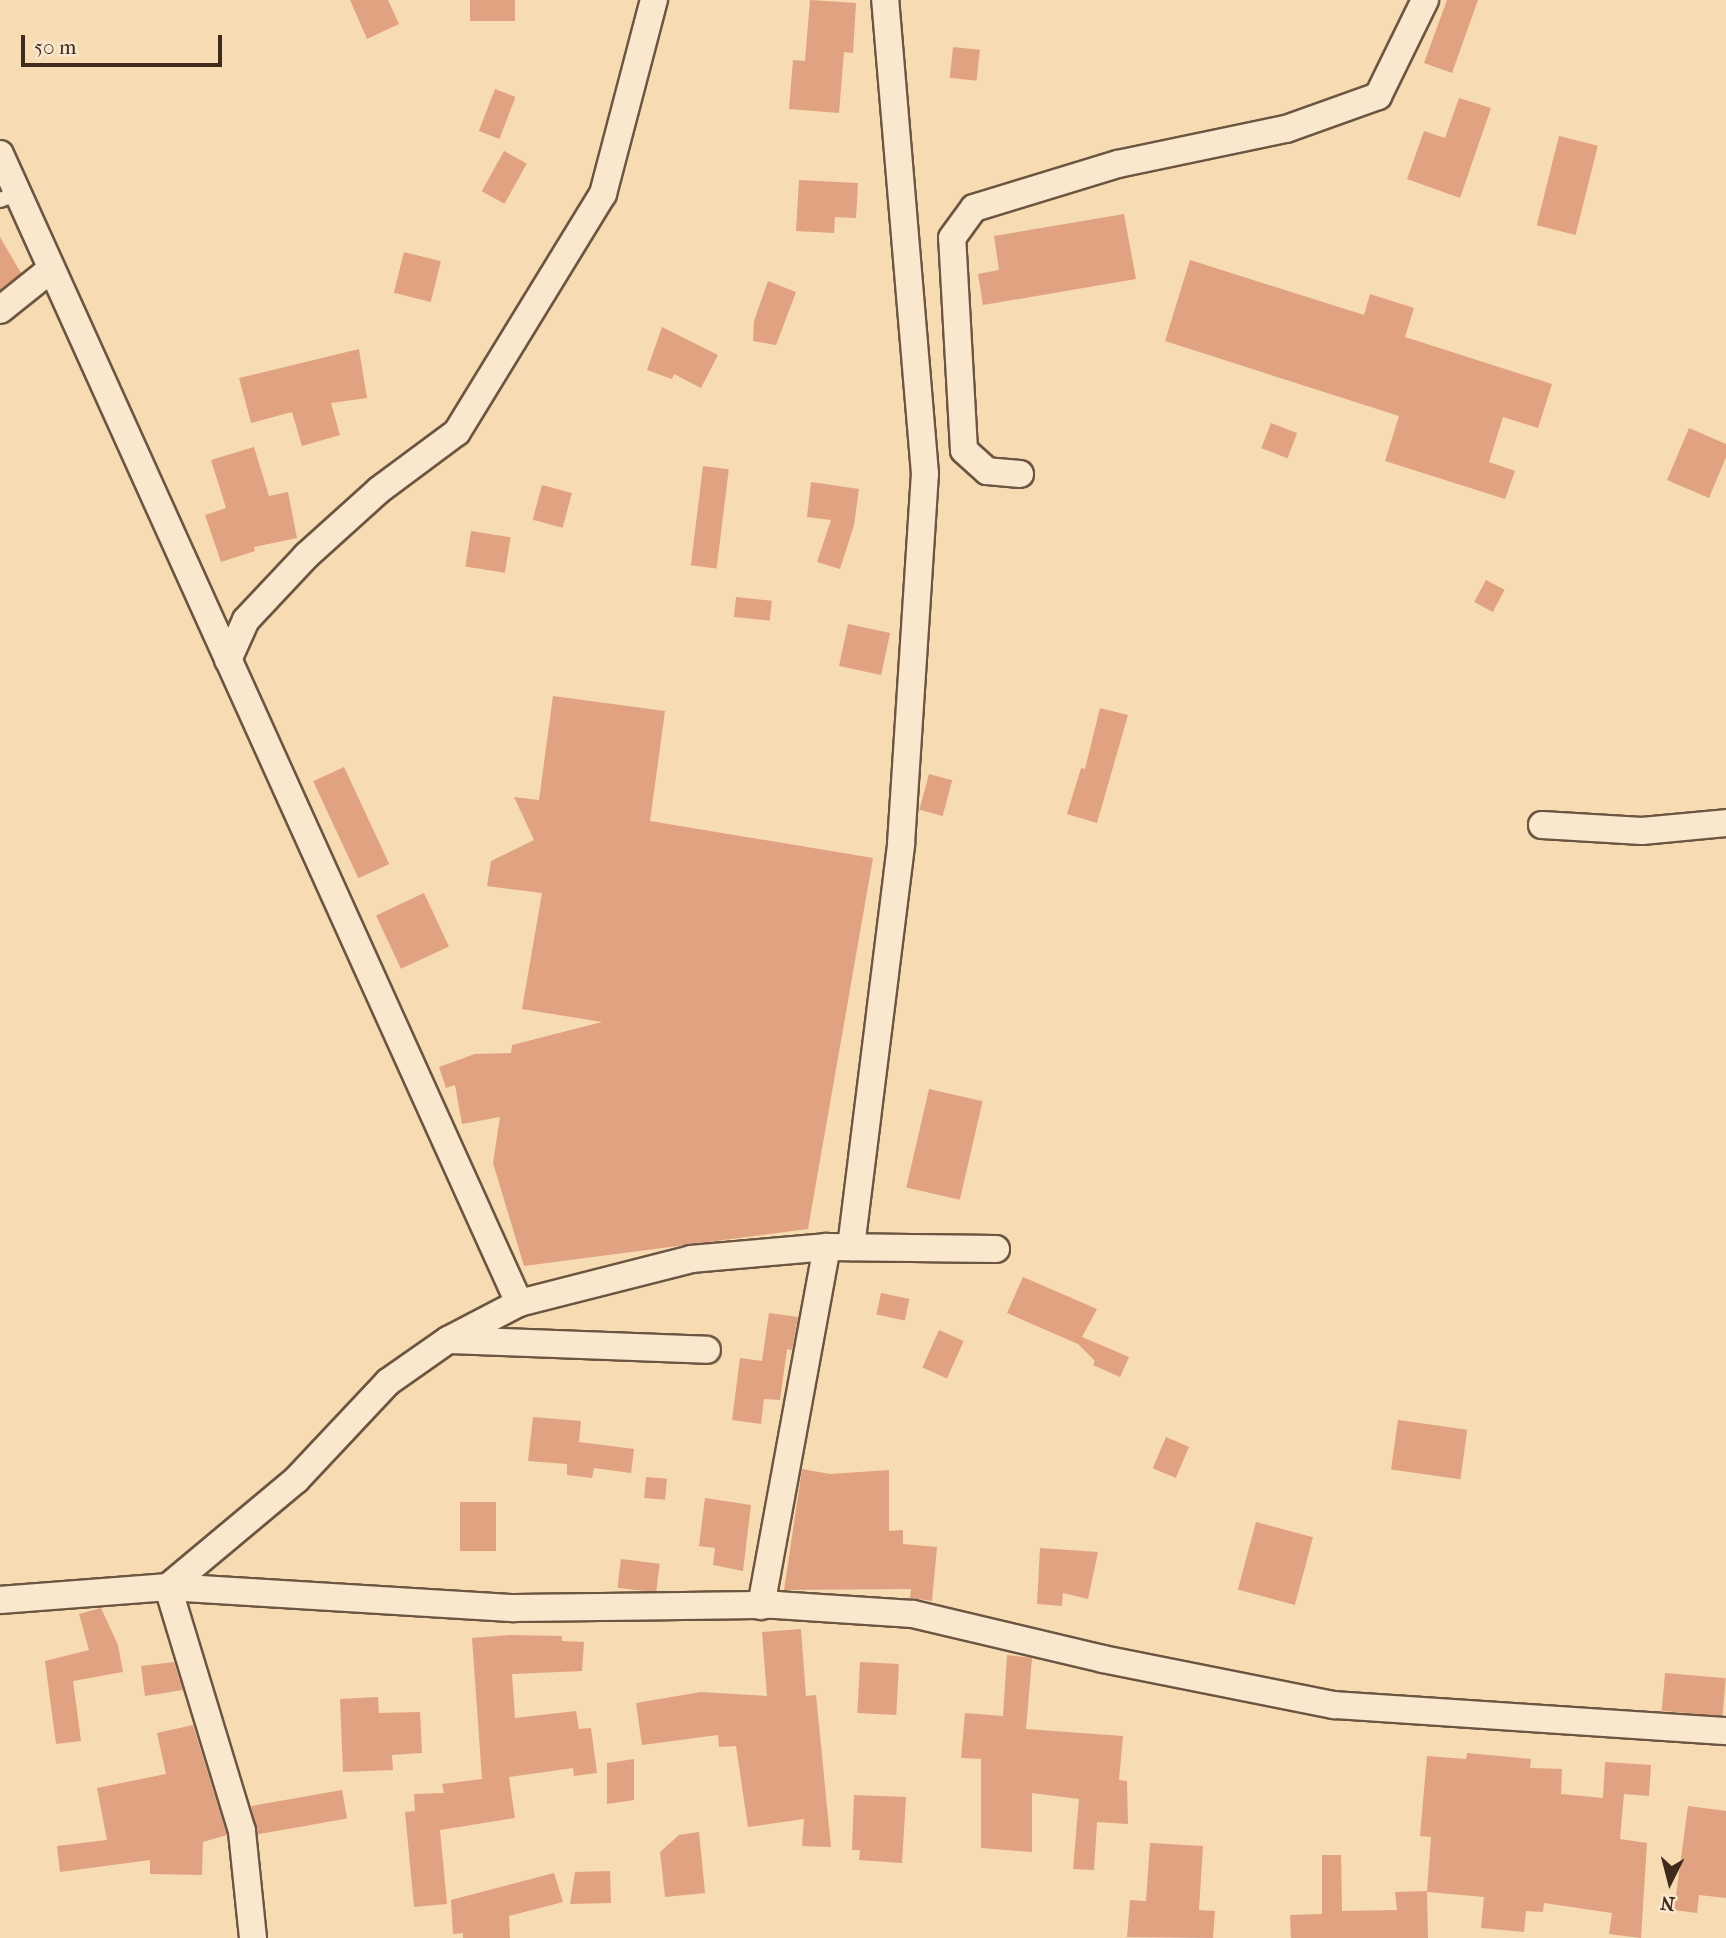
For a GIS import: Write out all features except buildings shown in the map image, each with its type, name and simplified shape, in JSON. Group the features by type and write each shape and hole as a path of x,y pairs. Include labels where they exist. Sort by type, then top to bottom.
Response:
{"street":[{"path":"228,660 246,620 306,555 379,490 457,432 603,194 654,0"},
{"path":"761,1605 839,1247 901,844 925,474 885,0"},
{"path":"1020,474 987,471 964,450 952,238 974,208 1118,164 1286,129 1378,96 1425,0"},
{"path":"0,154 8,197 50,270 519,1303"},
{"path":"0,310 50,270"},
{"path":"1542,825 1642,831 1726,823"},
{"path":"168,1587 296,1479 388,1382 448,1340 519,1303 691,1259 839,1247 996,1249"},
{"path":"448,1340 707,1350"},
{"path":"168,1587 242,1831 253,1938"},
{"path":"0,1601 168,1587 514,1608 761,1605 913,1614 1103,1659 1334,1704 1726,1731"}]}
